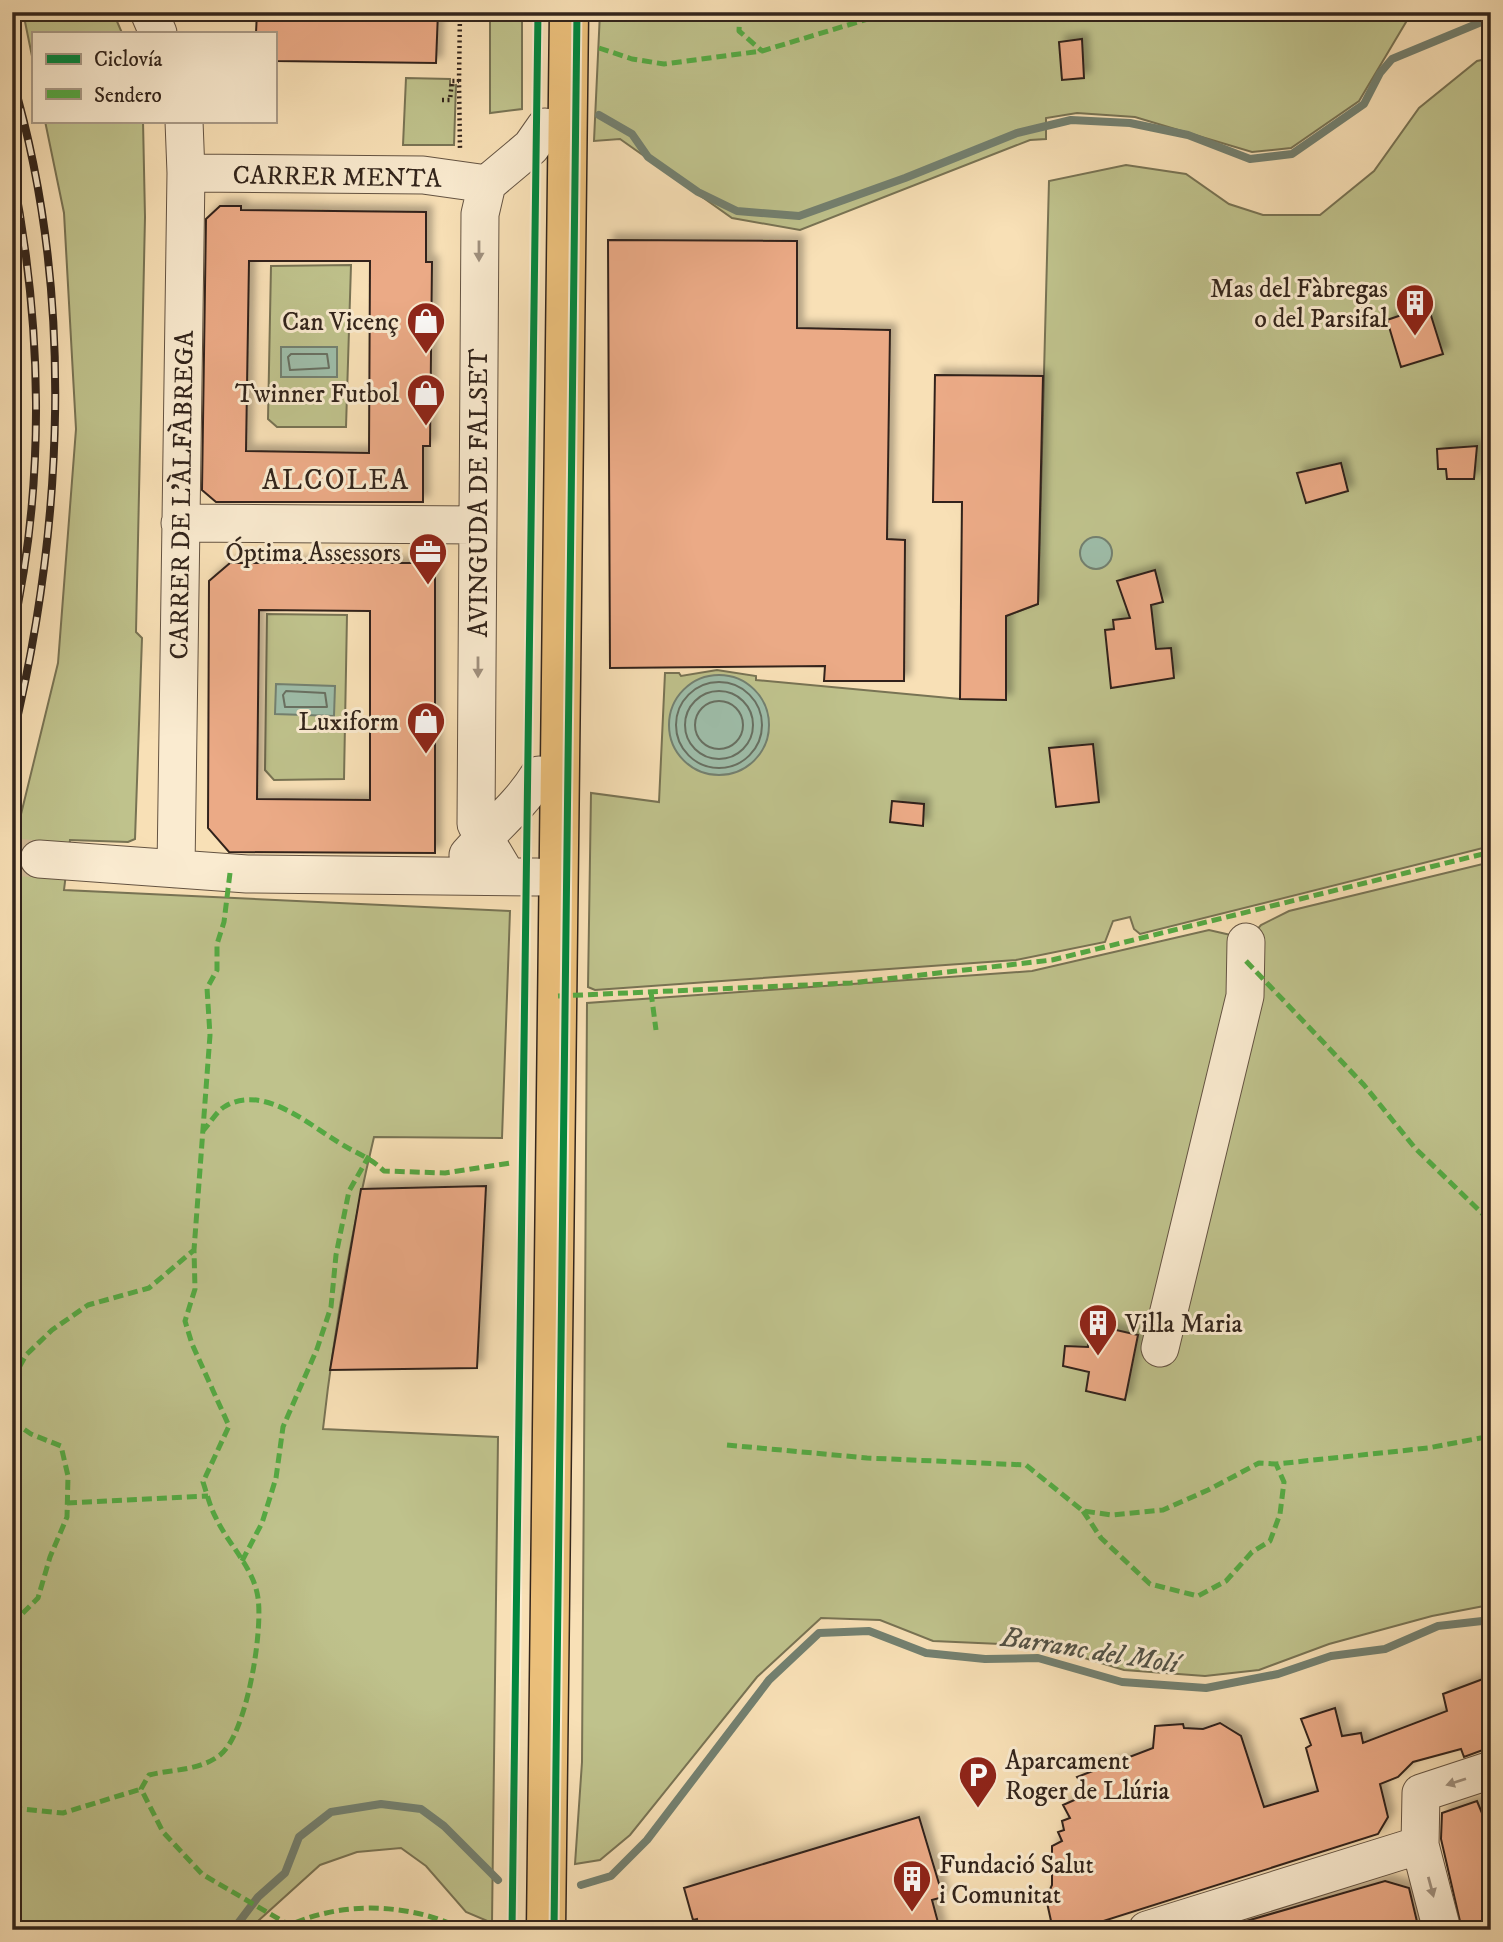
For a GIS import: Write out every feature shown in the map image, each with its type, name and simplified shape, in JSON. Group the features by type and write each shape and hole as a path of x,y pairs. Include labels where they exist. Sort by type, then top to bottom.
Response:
{"main road":[{"path":"523,1930 522,877 539,775 545,12"},
{"path":"546,1930 569,12"}],"street":[{"path":"149,12 159,32"},
{"name":"CARRER DE L'ÀLFÀBREGA","path":"176,869 186,173 184,122"},
{"path":"487,184 531,147 545,127"},
{"name":"CARRER MENTA","path":"186,173 424,175 487,184"},
{"name":"AVINGUDA DE FALSET","path":"487,184 480,214 476,824 483,838 522,877"},
{"path":"180,523 478,525"},
{"path":"444,876 461,863 483,838 523,801 539,775"},
{"path":"39,859 247,874 522,877"},
{"path":"1160,1348 1179,1260 1226,1086 1240,1021 1245,996 1246,942"},
{"path":"1442,1930 1420,1845 1421,1793 1491,1770"},
{"path":"1147,1930 1420,1845"}],"path":[{"path":"460,12 460,155"},
{"path":"442,100 450,100 452,81 459,81"}],"green space":[{"path":"23,12 113,12 122,32 32,32 32,56"},
{"path":"490,12 522,12 522,109 490,113"},
{"path":"600,12 1412,12 1359,101 1291,148 1252,152 1135,117 1077,113 1046,118 1046,139 1030,140 800,230 732,218 620,139 594,141"},
{"path":"1491,58 1491,846 1140,934 1134,929 1130,917 1113,921 1105,942 1016,960 595,990 588,987 591,793 659,802 665,673 679,673 681,676 717,670 756,676 756,680 960,699 1006,699 1006,616 1038,604 1049,181 1126,165 1186,174 1229,204 1263,215 1320,215 1374,171 1419,108 1477,61"},
{"path":"406,78 450,79 450,86 456,85 454,145 403,145"},
{"path":"45,122 143,122 145,217 136,632 142,638 135,839 128,842 70,840 64,890 510,911 502,1138 374,1137 344,1282 323,1429 498,1437 492,1923 466,1912 426,1866 401,1848 357,1852 320,1865 248,1930 12,1930 12,851 58,663 76,429 64,213"},
{"path":"351,265 346,427 277,427 268,419 271,266"},
{"path":"267,614 347,615 344,779 274,780 265,770"},
{"path":"1491,862 1491,1602 1484,1606 1432,1616 1329,1644 1259,1670 1205,1676 1124,1670 1045,1646 933,1641 880,1620 821,1618 757,1677 630,1835 600,1860 575,1864 582,1762 587,1003 1032,971 1209,930 1235,936 1246,942 1261,925 1289,911"}],"water":[{"path":"281,347 337,347 337,377 281,377"},
{"path":"1096,537 1107,542 1112,553 1107,564 1096,569 1085,564 1080,553 1085,542"},
{"path":"719,675 738,679 755,689 765,706 769,725 765,744 755,761 738,771 719,775 700,771 683,761 673,744 669,725 673,706 683,689 700,679"},
{"path":"276,684 335,686 334,716 275,714"}],"building":[{"path":"257,12 438,12 436,63 276,61 276,32 256,32"},
{"path":"1082,39 1084,78 1062,80 1059,42"},
{"path":"220,206 241,206 241,210 426,212 426,262 432,262 430,446 423,446 423,502 216,502 202,490 206,219","holes":["249,261 370,261 369,453 246,451"]},
{"path":"608,240 797,241 797,328 890,330 887,539 905,540 904,681 824,681 825,666 610,668"},
{"name":"Mas del Fàbregas o del Parsifal","path":"1428,306 1443,354 1401,367 1387,320"},
{"path":"935,375 1043,376 1038,604 1006,616 1006,700 960,699 962,502 933,502"},
{"path":"1477,446 1474,479 1447,479 1446,469 1438,469 1437,449"},
{"path":"1341,463 1348,491 1306,503 1297,473"},
{"path":"230,563 435,563 435,853 229,852 208,828 209,581","holes":["259,610 370,611 370,800 257,799"]},
{"path":"1155,570 1163,602 1151,605 1156,649 1171,648 1174,678 1111,688 1105,630 1114,629 1113,620 1130,618 1117,581"},
{"path":"1093,744 1099,802 1056,807 1049,748"},
{"path":"892,801 924,804 923,826 890,822"},
{"path":"486,1186 477,1368 330,1370 361,1189"},
{"name":"Villa Maria","path":"1090,1324 1138,1335 1125,1400 1086,1391 1089,1372 1063,1366 1065,1346 1088,1347"},
{"path":"1491,1676 1491,1747 1464,1757 1461,1749 1413,1762 1398,1777 1380,1784 1388,1817 1378,1834 1075,1930 1053,1930 1046,1898 1052,1885 1052,1846 1062,1841 1058,1832 1064,1830 1062,1821 1070,1818 1063,1805 1088,1794 1077,1777 1153,1748 1155,1726 1183,1724 1184,1728 1203,1729 1220,1723 1241,1736 1264,1807 1318,1791 1306,1748 1311,1745 1301,1719 1335,1708 1342,1736 1361,1733 1363,1743 1447,1711 1443,1694"},
{"path":"1477,1801 1484,1818 1491,1814 1491,1873 1483,1876 1491,1902 1491,1930 1462,1930 1441,1839 1442,1813"},
{"path":"919,1817 943,1897 932,1900 940,1930 699,1930 697,1919 693,1920 684,1888"},
{"path":"1385,1881 1409,1888 1419,1930 1237,1930 1236,1924"}],"waterway":[{"path":"599,115 632,134 648,157 698,192 737,211 799,216 905,178 1017,133 1071,120 1130,123 1188,135 1250,159 1292,154 1364,104 1380,73 1392,59 1491,18"},
{"name":"Barranc del Molí","path":"581,1885 611,1876 647,1840 769,1680 819,1633 869,1631 926,1653 985,1659 1038,1658 1122,1682 1206,1688 1278,1674 1331,1656 1385,1649 1438,1626 1491,1620"},
{"name":"Barranc del Molí","path":"233,1930 258,1897 285,1873 299,1837 331,1812 381,1804 421,1809 444,1826 498,1880"}],"tunnel":[{"path":"12,857 39,859"}],"railway":[{"path":"12,78 32,159 46,241 53,324 55,409 43,577 30,659 12,740"},
{"path":"12,171 29,286 36,402 31,518 12,633"}],"marked path":[{"path":"740,12 739,31 762,51"},
{"path":"599,48 632,59 664,64 762,51 891,12"},
{"path":"558,996 851,983 1052,960 1491,852"},
{"path":"230,873 224,922 217,944 217,970 207,988 210,1035 194,1250 195,1289 185,1321 192,1344 229,1426 203,1482 221,1528 246,1566 256,1587 258,1634 245,1705 230,1744 220,1755 203,1764 149,1775 141,1789 163,1832 202,1874 289,1925"},
{"path":"1246,961 1364,1085 1415,1148 1491,1222"},
{"path":"651,992 656,1030"},
{"path":"202,1132 224,1107 239,1101 254,1100 269,1103 299,1117 384,1171 445,1173 511,1163"},
{"path":"242,1561 262,1523 276,1478 283,1427 317,1349 331,1307 336,1255 349,1191 369,1156"},
{"path":"12,1380 26,1355 52,1330 88,1305 149,1288 194,1250"},
{"path":"12,1421 31,1434 61,1446 68,1476 67,1517 50,1557 38,1598 12,1624"},
{"path":"727,1445 867,1458 1026,1465 1083,1511 1112,1515 1163,1510 1259,1463 1276,1464 1428,1448 1491,1436"},
{"path":"1083,1511 1101,1538 1150,1584 1198,1596 1226,1581 1252,1552 1270,1541 1280,1514 1284,1482 1276,1464"},
{"path":"67,1503 208,1496"},
{"path":"12,1808 63,1813 141,1789"},
{"path":"282,1929 326,1913 373,1908 420,1914 465,1930"}],"cycle path":[{"path":"512,1930 538,12"},
{"path":"554,1930 577,12"}],"place":[{"name":"Mas del Fàbregas o del Parsifal","path":"1415,337"},
{"name":"Can Vicenç","path":"426,355"},
{"name":"Twinner Futbol","path":"426,427"},
{"name":"Óptima Assessors","path":"428,586"},
{"name":"Luxiform","path":"426,755"},
{"name":"Villa Maria","path":"1098,1357"},
{"name":"Aparcament Roger de Llúria","path":"978,1809"},
{"name":"Fundació Salut i Comunitat","path":"912,1913"}],"district":[{"name":"ALCOLEA","path":"336,479"}]}
